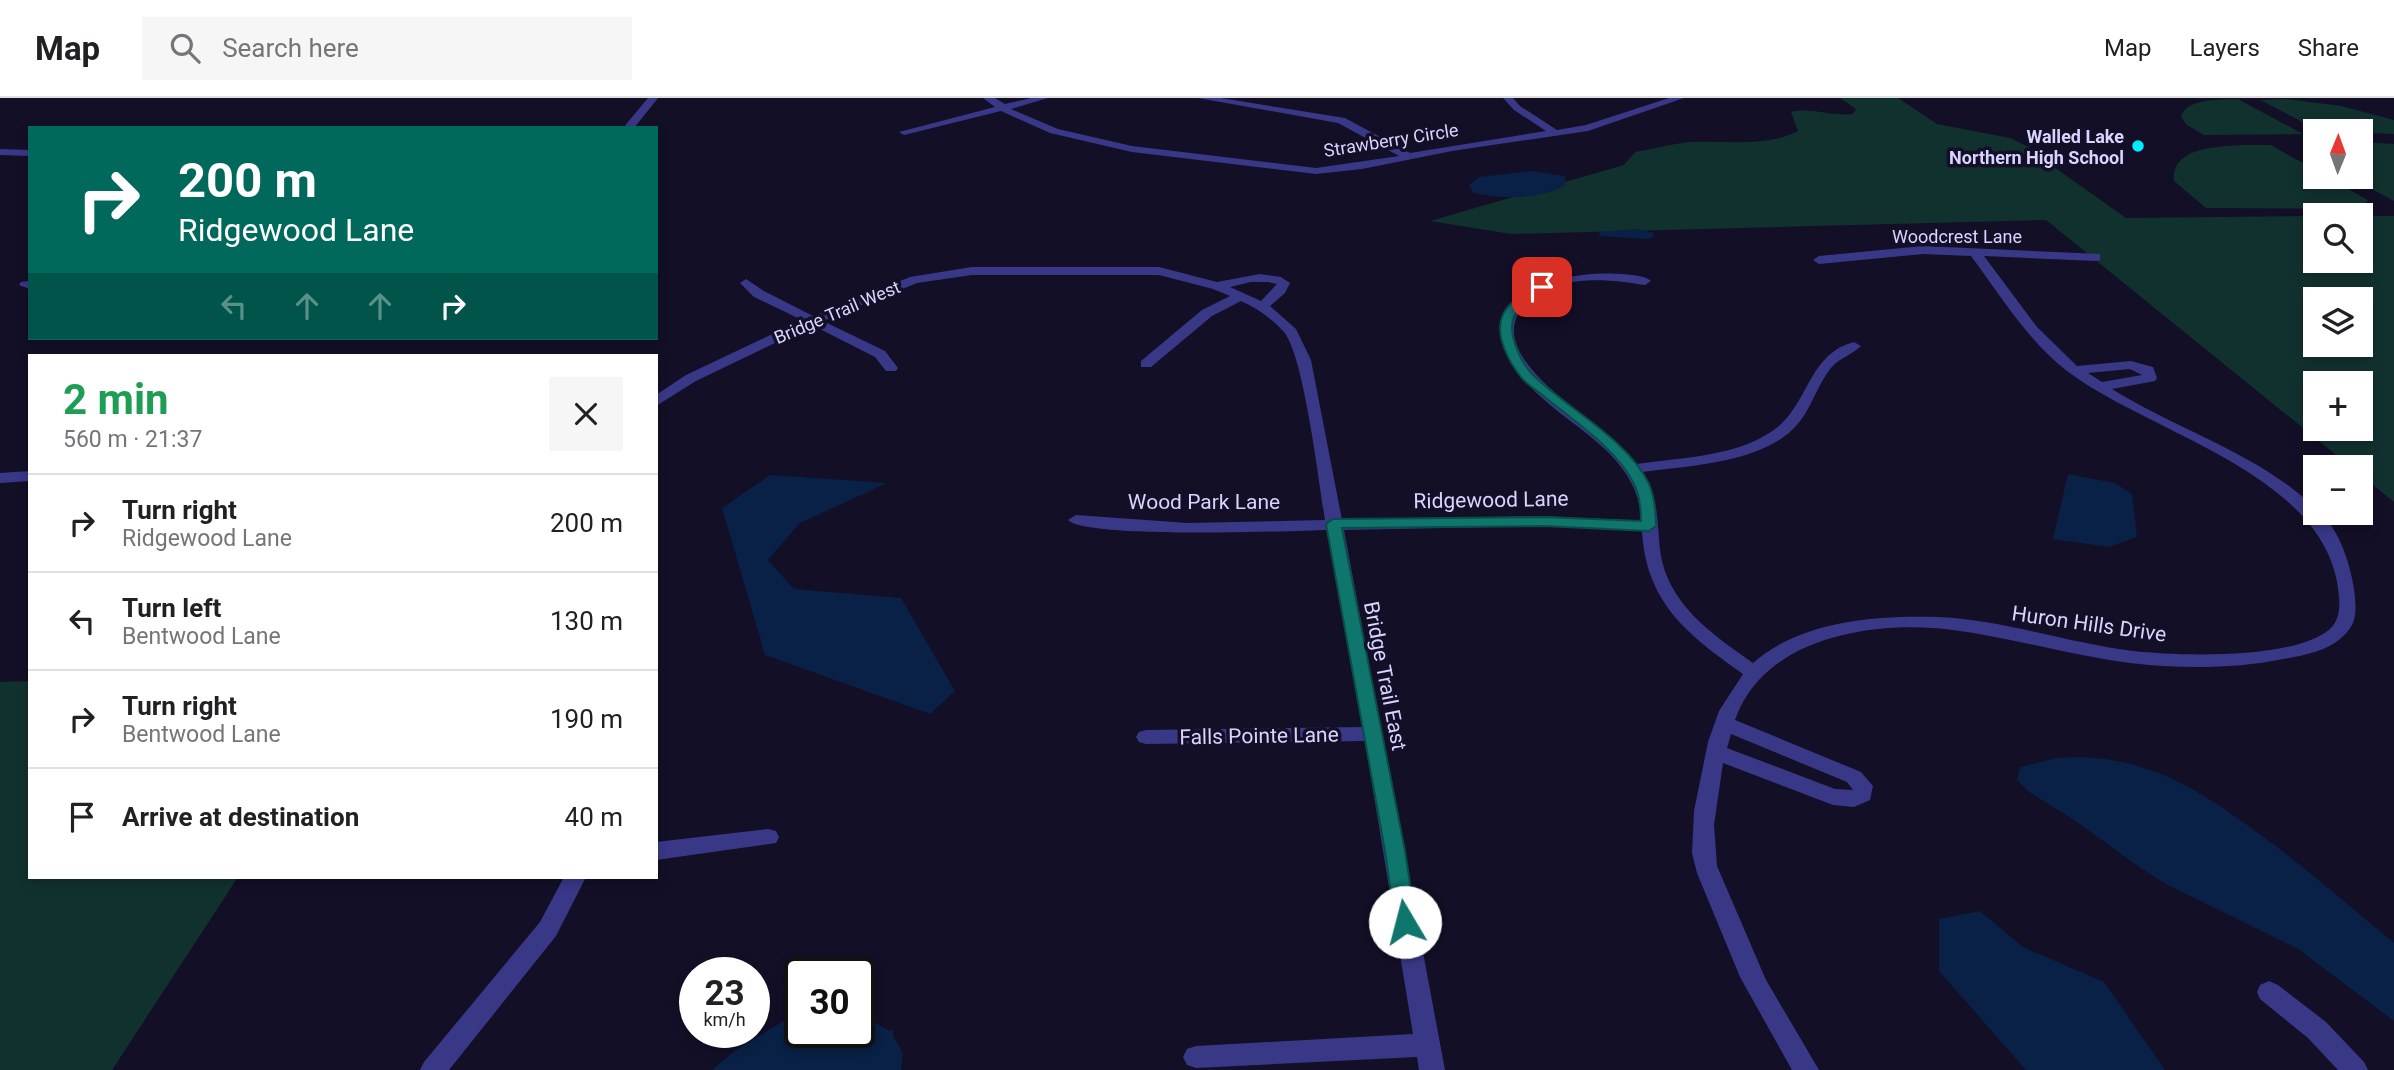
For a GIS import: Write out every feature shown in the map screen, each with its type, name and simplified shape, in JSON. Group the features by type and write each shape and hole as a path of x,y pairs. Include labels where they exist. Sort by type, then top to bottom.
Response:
{"street":[{"name":"Strawberry Circle","path":"988,98 1054,131 1092,141 1270,167 1316,170 1340,169 1465,146 1557,134 1600,124 1679,98"},
{"path":"904,132 1044,98"},
{"path":"1203,98 1341,120 1409,157"},
{"path":"1268,108 1278,98"},
{"path":"1508,98 1517,108 1557,134"},
{"path":"630,126 651,102"},
{"path":"0,152 28,153"},
{"name":"Woodcrest Lane","path":"1819,260 1858,258 1895,251 2096,257"},
{"name":"Huron Hills Drive","path":"1806,1070 1757,986 1703,858 1703,802 1716,752 1742,687 1765,661 1809,637 1872,625 1950,624 2088,651 2139,658 2189,659 2285,654 2319,644 2339,631 2350,601 2343,570 2328,536 2316,519 2283,488 2074,370 2039,335 1975,252"},
{"name":"Bridge Trail East","path":"1031,269 1159,271 1217,286 1262,306 1291,332 1304,360 1429,1058"},
{"name":"Bridge Trail West","path":"658,401 691,378 813,320 914,280 972,271 1031,269"},
{"path":"1645,281 1597,276 1569,279 1542,287 1522,300 1508,316 1506,335 1526,375 1606,440 1641,483 1649,507 1655,570 1665,591 1684,616 1709,640 1755,673"},
{"name":"Bridge Trail East","path":"1217,286 1261,277 1276,278 1284,283 1281,290 1262,306"},
{"path":"746,283 759,294 880,354 891,368"},
{"path":"1146,363 1207,313 1239,297"},
{"path":"1630,469 1705,458 1739,450 1767,439 1786,427 1798,415 1823,364 1854,346"},
{"path":"2074,370 2131,365 2148,370 2150,378 2100,387"},
{"path":"0,478 28,476"},
{"name":"Wood Park Lane","path":"1076,520 1188,528 1333,524"},
{"name":"Ridgewood Lane","path":"1333,524 1556,521 1649,526"},
{"path":"1716,752 1833,797 1854,799 1863,794 1863,786 1854,777 1725,724"},
{"name":"Falls Pointe Lane","path":"1146,737 1373,734"},
{"path":"658,851 768,837"},
{"path":"433,1070 548,929 575,879"},
{"path":"2269,992 2317,1030 2355,1070"},
{"path":"1196,1057 1429,1058"}],"green space":[{"path":"1840,98 1898,98 1937,124 2010,138 2037,151 2054,167 2126,218 2303,216 2303,273 2373,273 2373,216 2394,216 2394,502 2373,485 2373,455 2336,455 2319,441 2373,441 2373,371 2303,371 2303,428 2046,220 1511,234 1430,221 1624,165 1635,152 1689,142 1772,140 1798,131 1791,112 1853,114 1856,109"},
{"path":"2238,99 2303,134 2204,135 2187,125 2181,117 2190,106 2214,100"},
{"path":"2287,99 2341,106 2394,120 2394,134 2373,133 2373,119 2303,119 2303,122 2260,100"},
{"path":"2373,143 2394,144 2394,201 2372,189"},
{"path":"2271,145 2303,163 2303,189 2348,189 2368,200 2366,203 2303,203 2303,209 2206,208 2174,181 2175,170 2180,161 2208,148"},
{"path":"28,681 28,879 237,879 112,1070 0,1070 0,682"}],"water":[{"path":"1531,171 1565,176 1565,186 1542,194 1508,197 1473,193 1469,185 1479,177"},
{"path":"1636,229 1654,233 1653,237 1647,239 1600,236 1599,232"},
{"path":"2068,474 2115,483 2132,494 2137,537 2109,547 2053,539"},
{"path":"770,475 887,483 800,523 768,560 794,589 901,598 955,691 930,714 765,655 722,508"},
{"path":"2056,758 2114,760 2166,776 2214,802 2295,861 2394,943 2394,1021 2298,949 2166,884 2029,792 2017,780 2020,767"},
{"path":"1980,911 2023,947 2104,982 2165,1070 2026,1070 1939,971 1939,919"},
{"path":"784,1021 784,1048 875,1048 875,1023 893,1030 893,1036 903,1053 901,1070 712,1070 739,1048 770,1048 770,1029"}],"place":[{"name":"Walled Lake Northern High School","path":"2138,146"}],"route":[{"path":"1405,922 1395,851 1333,524 1544,521 1649,526 1649,507 1641,483 1630,469 1606,440 1526,375 1515,357 1506,335 1508,316 1522,300 1542,287"}]}
